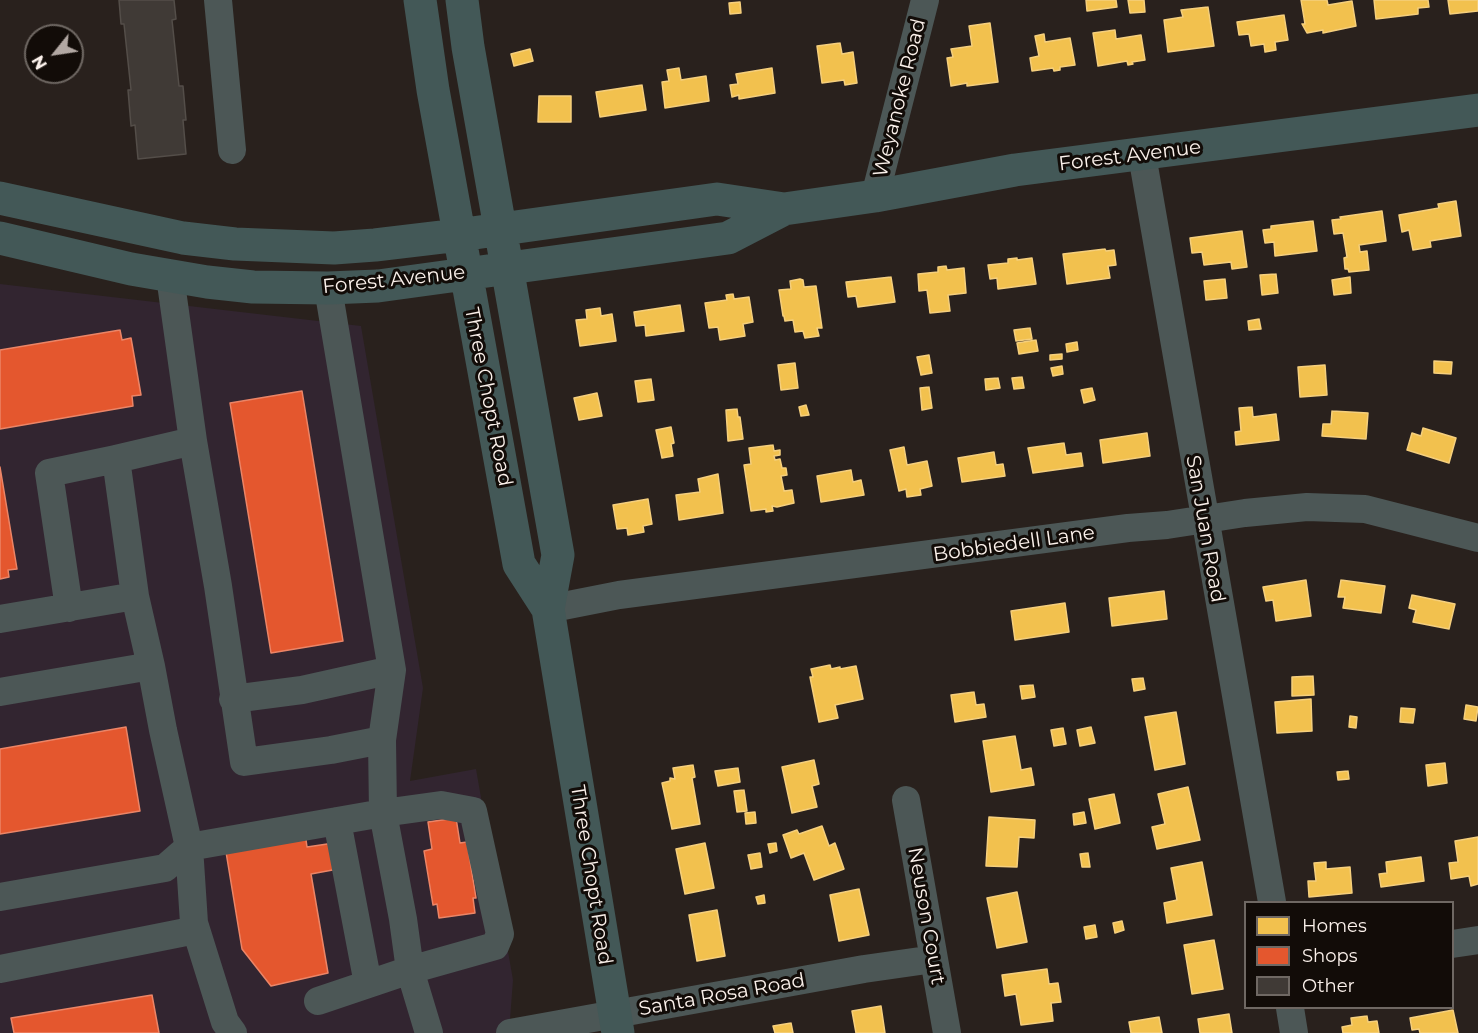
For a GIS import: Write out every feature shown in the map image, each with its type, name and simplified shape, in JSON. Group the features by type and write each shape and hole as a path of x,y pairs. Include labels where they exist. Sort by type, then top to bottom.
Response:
{"main road":[{"name":"Three Chopt Road","path":"420,0 465,274 519,564 548,609"},
{"name":"Three Chopt Road","path":"462,0 468,47 558,555 548,609 616,1024"},
{"name":"Forest Avenue","path":"0,198 172,236 235,244 334,248 459,235 717,199 784,209 875,196 1015,170 1478,110"},
{"name":"Forest Avenue","path":"2,244 170,276 253,286 328,288 378,286 728,238 784,209"}],"street":[{"path":"218,0 232,150"},
{"name":"Weyanoke Road","path":"875,196 925,0"},
{"name":"San Juan Road","path":"1142,155 1272,901"},
{"path":"170,276 193,441 219,586 233,699 244,762 331,750 382,740"},
{"path":"328,288 392,670 382,740 383,813 410,970 429,1033"},
{"path":"69,608 49,473 193,441"},
{"path":"116,459 135,596 152,666 163,730 189,847 194,923 225,1022 233,1033"},
{"name":"Bobbiedell Lane","path":"548,609 619,595 1245,513 1307,507 1365,509 1478,538"},
{"path":"0,619 135,596"},
{"path":"0,692 152,666"},
{"path":"233,699 302,690 392,670"},
{"name":"Neuson Court","path":"906,800 947,1033"},
{"path":"0,897 165,868 189,847 441,805 473,810 500,934 495,946 410,970 318,1001"},
{"path":"337,821 368,984"},
{"path":"0,969 196,930"},
{"path":"1454,944 1478,940"},
{"name":"Santa Rosa Road","path":"510,1033 616,1024 864,969 934,959"},
{"path":"1290,1009 1294,1033"}],"shaded area":[{"path":"0,284 361,326 423,688 410,781 476,769 513,980 509,1033 0,1033"}],"building: Homes":[{"path":"1086,0 1116,0 1117,7 1087,11"},
{"path":"1128,0 1144,0 1145,12 1130,13"},
{"path":"1301,0 1327,0 1328,5 1352,1 1356,26 1323,33 1323,30 1307,33 1302,24 1305,24"},
{"path":"1374,0 1428,0 1429,7 1418,8 1418,14 1376,19"},
{"path":"1448,0 1478,0 1478,11 1450,14"},
{"path":"740,2 741,13 730,14 729,3"},
{"path":"1208,7 1214,46 1168,52 1164,20 1183,17 1181,10"},
{"path":"1284,15 1288,40 1275,42 1276,50 1265,52 1264,44 1251,46 1249,34 1239,35 1237,22"},
{"path":"990,23 998,82 951,86 947,58 953,57 951,49 972,46 969,26"},
{"path":"1115,30 1116,39 1141,35 1145,60 1128,65 1127,61 1098,66 1093,33"},
{"path":"1044,34 1045,42 1070,38 1075,65 1060,67 1060,70 1054,71 1053,68 1032,71 1030,58 1039,56 1035,36"},
{"path":"840,43 842,54 853,52 857,83 845,85 844,80 822,83 817,46"},
{"path":"530,49 533,61 514,66 511,54"},
{"path":"679,68 681,80 706,76 709,101 665,108 662,82 669,81 667,70"},
{"path":"772,68 775,93 739,99 739,95 732,97 730,85 738,84 736,74"},
{"path":"642,85 646,110 600,117 596,92"},
{"path":"539,96 571,96 571,122 538,122"},
{"path":"1456,201 1461,236 1430,241 1431,247 1413,250 1409,230 1402,232 1399,215 1439,208 1438,204"},
{"path":"1382,211 1386,241 1359,245 1360,252 1367,251 1369,270 1349,272 1345,269 1344,258 1347,257 1343,233 1334,234 1332,220"},
{"path":"1313,221 1317,251 1275,256 1274,242 1265,243 1263,230 1271,229 1271,226"},
{"path":"1242,231 1247,267 1232,269 1231,262 1204,265 1202,252 1192,253 1190,238"},
{"path":"1105,249 1106,251 1114,250 1116,265 1108,266 1110,278 1067,284 1063,254"},
{"path":"1017,258 1017,260 1032,258 1036,284 998,289 997,278 990,279 988,265 1008,263 1008,259"},
{"path":"946,266 947,270 964,268 966,293 948,295 950,311 930,313 927,290 919,291 918,274 938,272 938,267"},
{"path":"1276,274 1278,293 1262,295 1260,275"},
{"path":"891,277 895,302 858,307 856,296 848,297 846,282"},
{"path":"1350,277 1351,293 1334,295 1332,280"},
{"path":"1225,279 1227,298 1206,300 1204,281"},
{"path":"803,280 804,287 816,286 822,328 817,328 819,336 805,338 803,331 795,332 793,320 785,321 783,316 779,290 791,289 790,281"},
{"path":"733,294 734,299 749,297 753,322 743,324 745,336 720,340 718,327 709,328 705,303 727,300 726,295"},
{"path":"680,305 684,331 646,336 645,325 636,326 634,312"},
{"path":"600,308 601,316 612,314 616,341 580,346 576,320 587,319 586,310"},
{"path":"1259,319 1261,329 1249,330 1248,321"},
{"path":"1030,328 1032,339 1016,341 1014,330"},
{"path":"1036,340 1038,351 1019,354 1017,343"},
{"path":"1077,342 1078,350 1067,352 1066,344"},
{"path":"1062,354 1062,359 1050,360 1050,355"},
{"path":"929,355 932,373 921,375 917,357"},
{"path":"1434,361 1452,362 1451,374 1434,373"},
{"path":"795,363 798,388 781,390 778,365"},
{"path":"1325,365 1327,395 1300,397 1298,367"},
{"path":"1062,366 1063,374 1053,376 1051,368"},
{"path":"1022,377 1024,388 1014,389 1012,378"},
{"path":"998,378 1000,388 986,390 985,379"},
{"path":"651,379 654,400 638,402 635,381"},
{"path":"929,387 932,408 922,410 920,388"},
{"path":"1092,388 1095,400 1084,403 1081,390"},
{"path":"597,393 602,416 579,420 574,398"},
{"path":"806,405 809,415 801,416 799,407"},
{"path":"1252,407 1253,417 1276,414 1279,440 1236,445 1235,432 1241,431 1239,408"},
{"path":"737,409 743,439 728,441 726,410"},
{"path":"1332,411 1368,413 1366,439 1322,436 1323,424 1331,424"},
{"path":"671,427 674,443 671,444 673,456 662,458 656,430"},
{"path":"1423,428 1456,438 1449,463 1407,450 1412,433 1421,436"},
{"path":"1147,433 1150,456 1103,463 1100,440"},
{"path":"1064,443 1066,455 1081,453 1083,466 1033,473 1028,448"},
{"path":"773,445 774,451 780,450 780,455 774,456 775,460 780,459 782,468 786,468 787,475 781,476 784,491 792,490 794,503 772,506 773,511 766,512 766,509 751,511 744,465 751,464 749,448"},
{"path":"904,447 907,465 927,461 932,486 920,489 921,495 907,497 906,489 899,491 890,450"},
{"path":"994,452 996,465 1003,464 1005,476 962,482 958,458"},
{"path":"851,470 853,482 861,480 864,495 821,502 817,476"},
{"path":"718,474 723,513 679,520 676,495 700,492 698,479"},
{"path":"648,499 652,524 643,526 644,532 628,535 627,528 617,529 613,505"},
{"path":"1306,580 1311,616 1276,621 1273,600 1266,601 1263,587"},
{"path":"1341,580 1385,586 1381,613 1343,608 1345,597 1338,597"},
{"path":"1164,591 1167,619 1112,626 1109,598"},
{"path":"1412,595 1455,604 1449,629 1413,622 1416,610 1409,608"},
{"path":"1065,603 1069,632 1015,640 1011,611"},
{"path":"830,665 831,669 856,666 863,699 835,705 838,718 819,722 810,677 813,677 811,669"},
{"path":"1313,676 1314,695 1292,696 1292,677"},
{"path":"1143,678 1145,689 1134,691 1132,679"},
{"path":"1033,685 1035,697 1022,699 1020,686"},
{"path":"974,692 976,705 984,704 986,717 955,722 951,695"},
{"path":"1311,699 1312,731 1277,733 1275,702"},
{"path":"1466,705 1478,707 1476,721 1464,719"},
{"path":"1401,708 1415,709 1413,723 1400,722"},
{"path":"1176,712 1185,764 1155,770 1145,717"},
{"path":"1350,716 1357,717 1356,728 1349,727"},
{"path":"1091,727 1095,743 1080,746 1077,730"},
{"path":"1063,728 1066,744 1054,746 1051,730"},
{"path":"1015,736 1021,770 1031,768 1034,785 991,792 983,741"},
{"path":"814,760 819,784 812,786 817,807 792,813 782,767"},
{"path":"1445,763 1447,783 1428,786 1426,765"},
{"path":"693,765 695,777 692,778 700,824 672,829 662,783 670,781 670,778 675,779 673,768"},
{"path":"738,768 740,782 718,786 715,771"},
{"path":"1348,771 1349,779 1338,780 1337,772"},
{"path":"1188,787 1200,840 1157,849 1152,827 1165,824 1158,794"},
{"path":"744,790 747,811 737,812 734,791"},
{"path":"1114,794 1120,823 1095,829 1089,799"},
{"path":"755,812 756,823 746,824 745,813"},
{"path":"1084,812 1086,823 1074,825 1073,814"},
{"path":"989,817 1035,820 1034,838 1019,837 1017,867 986,866"},
{"path":"822,826 829,846 835,843 844,869 814,880 804,853 791,858 783,835 797,830 799,834"},
{"path":"1478,837 1478,884 1471,886 1469,876 1451,879 1449,863 1458,862 1455,841"},
{"path":"705,843 714,888 685,894 676,849"},
{"path":"776,843 777,851 770,853 768,844"},
{"path":"760,853 762,867 751,869 748,855"},
{"path":"1088,853 1090,867 1082,867 1080,854"},
{"path":"1421,857 1424,881 1381,887 1379,874 1387,873 1386,862"},
{"path":"1202,862 1212,915 1167,923 1164,903 1177,900 1171,868"},
{"path":"1326,862 1326,869 1350,867 1352,893 1309,897 1308,881 1316,881 1314,863"},
{"path":"859,889 869,935 839,941 830,895"},
{"path":"1017,892 1027,942 997,948 987,898"},
{"path":"764,895 765,903 758,904 756,897"},
{"path":"717,910 725,956 697,961 689,915"},
{"path":"1122,921 1124,930 1115,933 1113,923"},
{"path":"1095,925 1097,937 1086,939 1084,927"},
{"path":"1214,940 1223,989 1192,994 1184,945"},
{"path":"1047,969 1049,984 1058,983 1061,1002 1051,1003 1053,1021 1021,1025 1016,994 1005,996 1002,975"},
{"path":"881,1006 885,1033 856,1033 852,1011"},
{"path":"1453,1010 1458,1033 1420,1033 1419,1029 1412,1030 1410,1018"},
{"path":"1229,1014 1232,1033 1200,1033 1198,1019"},
{"path":"1367,1016 1368,1022 1377,1021 1379,1033 1343,1033 1342,1027 1352,1025 1351,1018"},
{"path":"1159,1017 1162,1033 1131,1033 1129,1022"},
{"path":"791,1023 793,1033 775,1033 773,1026"}],"building: Shops":[{"path":"120,330 122,340 131,338 141,395 132,396 133,406 0,429 0,350"},
{"path":"302,391 343,641 271,653 230,403"},
{"path":"0,467 17,569 8,570 9,577 0,579"},
{"path":"126,727 140,811 0,834 0,749"},
{"path":"456,818 460,843 467,842 476,898 473,898 475,913 439,918 437,904 433,905 424,851 432,849 428,822"},
{"path":"305,833 307,847 334,843 338,869 311,874 328,973 271,986 242,949 225,846"},
{"path":"152,995 159,1033 14,1033 11,1018"}],"building: Other":[{"path":"119,0 174,0 176,19 172,20 179,86 183,86 186,154 138,159 135,125 131,126 128,90 131,90"}]}
